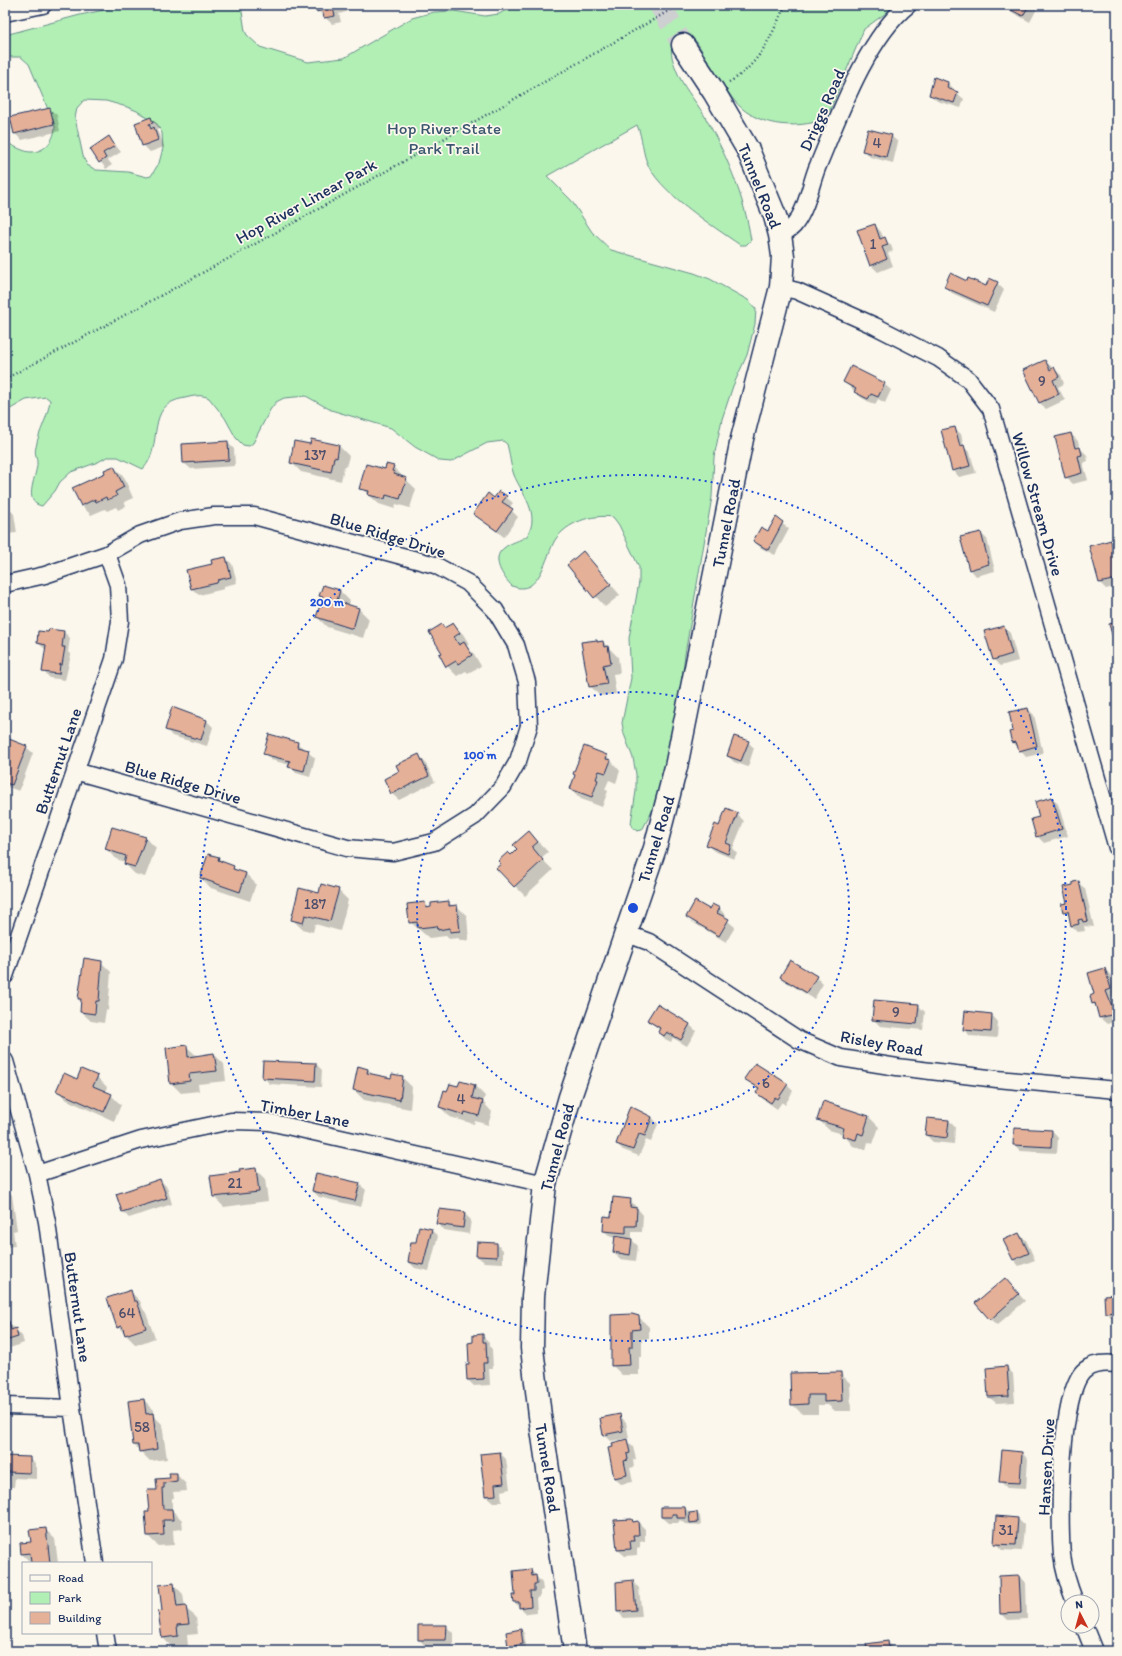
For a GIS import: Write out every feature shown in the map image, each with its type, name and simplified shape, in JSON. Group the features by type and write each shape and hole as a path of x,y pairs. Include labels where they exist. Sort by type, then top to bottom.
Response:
{"main road":[{"name":"Tunnel Road","path":"574,1651 540,1416 532,1348 533,1296 545,1184 570,1097 655,848 676,767 742,439 781,287 783,256 780,235 767,195 748,150 718,98 683,45"}],"street":[{"path":"5,13 43,5"},
{"name":"Driggs Road","path":"780,235 794,226 803,209 816,170 861,68 881,34 908,5"},
{"name":"Willow Stream Drive","path":"781,287 797,290 875,326 938,358 968,379 991,409 1117,848"},
{"name":"Blue Ridge Drive","path":"5,584 44,575 107,554 140,535 180,521 214,516 254,516 435,565 468,583 495,610 516,645 527,682 528,726 518,761 503,787 475,816 434,842 393,852 347,848 75,771"},
{"name":"Butternut Lane","path":"5,976 114,659 120,621 118,585 107,554"},
{"name":"Risley Road","path":"625,933 649,942 799,1040 841,1058 897,1067 997,1079 1117,1090"},
{"name":"Butternut Lane","path":"5,1061 37,1174 47,1222 94,1562"},
{"name":"Timber Lane","path":"37,1174 141,1140 231,1121 270,1122 545,1184"},
{"name":"Hansen Drive","path":"1071,1594 1068,1587 1062,1556 1061,1471 1068,1411 1074,1383 1085,1369 1101,1363 1117,1364"},
{"path":"5,1406 72,1408"},
{"path":"105,1634 108,1651"},
{"path":"1087,1634 1094,1651"}],"path":[{"name":"Hop River Linear Park","path":"5,379 86,336 475,121 679,5"},
{"path":"727,84 740,76 757,59 770,38 785,5"}],"green space":[{"name":"Hop River State Park Trail","path":"128,5 241,5 245,31 247,35 260,47 308,62 344,58 412,18 434,12 454,11 485,16 499,14 515,5 897,5 864,29 826,119 814,122 788,125 776,124 764,121 752,115 733,99 718,78 696,41 689,37 674,40 672,44 673,62 685,87 704,115 712,130 727,160 739,191 751,240 746,245 740,245 690,210 656,178 645,157 637,125 547,176 571,200 592,232 611,250 694,273 710,279 748,300 756,309 755,324 747,355 733,386 722,419 714,457 712,497 685,654 680,697 658,800 642,830 637,831 633,828 631,823 636,791 636,774 633,758 624,734 622,723 631,678 629,638 639,582 639,567 619,525 613,517 605,516 589,518 573,524 560,534 555,540 536,581 529,586 522,588 512,586 505,578 499,567 498,557 504,548 527,536 531,528 532,520 529,504 513,471 507,444 503,441 487,443 451,462 440,461 415,447 391,428 331,410 306,396 284,398 276,402 270,410 253,443 249,446 243,445 236,438 225,418 209,398 194,396 172,402 164,408 156,427 153,449 149,460 143,469 118,457 107,457 71,472 60,482 55,491 42,506 32,499 32,487 37,467 35,449 50,400 46,397 26,400 5,412 5,141 25,151 31,152 41,150 49,144 55,131 55,126 29,64 21,57 5,57 5,35 80,15","holes":["84,100 106,101 137,111 157,124 162,133 163,148 159,163 151,176 147,177 128,172 96,170 87,165 83,156 75,118 77,108"]}],"building":[{"path":"316,5 340,6 333,8 335,16 324,18 322,10 317,12"},
{"path":"1001,5 1029,5 1023,16"},
{"path":"934,77 948,82 947,88 958,92 954,103 929,95"},
{"path":"50,108 54,124 14,134 10,117"},
{"path":"1117,114 1117,133 1112,130"},
{"path":"151,117 153,123 149,124 151,129 154,127 158,140 142,146 135,123"},
{"path":"868,129 892,135 886,157 862,151"},
{"path":"109,136 115,146 103,153 106,158 99,163 90,149"},
{"path":"875,224 880,239 885,237 888,245 882,247 887,259 870,266 857,230"},
{"path":"950,273 967,281 968,278 986,286 989,278 998,282 987,306 944,287"},
{"path":"1045,360 1050,370 1054,367 1059,377 1053,380 1059,394 1039,403 1023,370"},
{"path":"851,366 885,383 878,397 871,394 868,399 854,392 856,389 843,382"},
{"path":"955,427 960,446 964,445 970,466 952,471 941,430"},
{"path":"1071,433 1075,448 1080,447 1082,455 1078,456 1082,473 1065,478 1055,437"},
{"path":"311,439 339,445 337,458 334,457 331,472 290,463 294,441 310,444"},
{"path":"228,441 229,460 183,463 182,444"},
{"path":"366,464 385,469 386,464 394,466 392,471 395,472 394,474 407,478 400,499 386,495 385,499 368,495 369,491 359,489"},
{"path":"114,466 124,487 115,492 117,496 107,500 106,497 96,502 95,499 81,506 72,488 105,473 104,470"},
{"path":"499,491 507,496 502,502 513,509 497,531 473,514 488,493 494,498"},
{"path":"776,517 783,522 768,550 753,541 761,527 768,531"},
{"path":"981,532 989,564 969,570 960,537"},
{"path":"1111,540 1117,563 1117,579 1099,583 1089,546"},
{"path":"583,551 611,584 594,598 567,565"},
{"path":"226,557 231,577 218,580 217,583 191,589 186,570 212,564 211,560"},
{"path":"323,585 340,590 337,601 359,608 353,629 316,617 323,597 319,596"},
{"path":"1117,622 1117,652 1109,624"},
{"path":"453,623 460,633 454,637 459,645 464,642 472,655 458,664 456,661 446,667 439,654 442,653 429,632 442,624 444,628"},
{"path":"1004,626 1012,654 993,660 984,631"},
{"path":"49,629 64,631 62,647 65,647 59,674 42,672 46,645 37,643 38,631 48,632"},
{"path":"597,640 597,642 603,641 604,647 608,646 611,663 603,665 607,684 589,687 581,642"},
{"path":"172,707 207,720 201,740 165,730"},
{"path":"1028,708 1037,746 1019,751 1016,742 1012,743 1009,732 1013,731 1009,712"},
{"path":"269,734 298,742 297,747 309,750 304,771 288,767 290,761 263,754"},
{"path":"734,736 749,741 741,761 727,756"},
{"path":"9,739 27,746 12,785 5,783 5,752"},
{"path":"584,746 607,755 606,759 611,760 606,773 599,771 596,779 598,780 592,797 570,789 575,775 573,774"},
{"path":"419,754 429,776 391,794 384,779 399,771 396,765"},
{"path":"1052,797 1062,829 1036,837 1031,819 1039,817 1035,802"},
{"path":"726,808 738,813 726,843 731,845 728,854 706,845 715,824 719,826"},
{"path":"112,827 146,837 135,867 124,864 126,856 105,849"},
{"path":"529,831 538,842 532,847 543,860 514,887 496,868 501,864 498,861 508,852 511,855 517,849 513,845"},
{"path":"208,854 219,857 218,860 234,866 233,869 246,873 240,892 200,878"},
{"path":"1079,881 1088,921 1083,922 1082,919 1078,920 1079,924 1071,926 1068,911 1063,912 1061,904 1067,903 1063,887 1073,885 1073,882"},
{"path":"321,884 339,889 330,921 305,915 303,923 291,920 299,888 319,893"},
{"path":"449,901 449,906 457,905 460,931 450,932 450,928 438,930 437,926 418,928 417,922 409,923 407,904 425,902 426,908 431,907 431,903"},
{"path":"695,901 709,909 712,904 720,908 717,913 729,919 719,936 686,917"},
{"path":"84,958 102,961 99,1001 96,1001 95,1014 80,1012 81,999 78,999"},
{"path":"790,960 817,976 807,993 780,977"},
{"path":"1105,968 1111,989 1106,991 1115,1014 1099,1018 1095,1003 1092,1004 1090,996 1094,994 1088,973"},
{"path":"874,1000 919,1004 917,1024 872,1020"},
{"path":"657,1004 690,1024 681,1040 667,1032 664,1036 658,1032 660,1028 647,1020"},
{"path":"965,1011 992,1014 991,1032 963,1030"},
{"path":"187,1045 188,1057 214,1053 217,1071 189,1074 190,1081 170,1084 166,1048"},
{"path":"263,1061 316,1063 315,1081 262,1078"},
{"path":"755,1063 788,1084 778,1099 775,1097 771,1103 756,1093 759,1088 744,1079"},
{"path":"358,1066 368,1069 367,1073 391,1078 392,1074 403,1076 400,1100 353,1090"},
{"path":"81,1069 98,1076 93,1086 112,1094 104,1112 56,1091 64,1073 77,1079"},
{"path":"460,1081 475,1085 472,1098 483,1101 479,1116 465,1112 464,1115 439,1107 444,1090 447,1091 450,1084 458,1086"},
{"path":"823,1101 869,1116 863,1135 858,1133 856,1140 842,1136 844,1128 817,1120"},
{"path":"630,1106 652,1117 645,1136 639,1134 633,1150 616,1144"},
{"path":"927,1118 949,1120 947,1138 925,1135"},
{"path":"1014,1128 1052,1130 1051,1147 1013,1145"},
{"path":"256,1168 259,1192 213,1197 210,1176"},
{"path":"316,1173 360,1183 355,1201 312,1191"},
{"path":"160,1179 167,1198 122,1212 116,1194"},
{"path":"613,1197 631,1199 630,1207 637,1208 636,1226 626,1226 626,1233 603,1231 604,1216 611,1217"},
{"path":"439,1209 465,1212 463,1228 436,1224"},
{"path":"419,1226 432,1229 423,1265 408,1262 411,1242 416,1242"},
{"path":"1019,1233 1029,1253 1013,1260 1003,1240"},
{"path":"615,1236 632,1239 630,1255 613,1252"},
{"path":"477,1242 497,1243 497,1257 476,1256"},
{"path":"1005,1278 1019,1294 990,1320 975,1303"},
{"path":"131,1290 134,1301 137,1301 146,1328 125,1335 122,1326 117,1328 107,1298"},
{"path":"1117,1294 1117,1312 1105,1313 1104,1295"},
{"path":"632,1314 639,1316 640,1329 632,1330 632,1347 629,1347 630,1365 611,1366 611,1315"},
{"path":"9,1321 11,1330 16,1328 18,1337 5,1341 5,1322"},
{"path":"483,1334 483,1342 486,1342 487,1363 483,1363 484,1379 467,1380 466,1364 469,1364 468,1343 473,1342 473,1335"},
{"path":"1007,1366 1009,1396 988,1397 986,1368"},
{"path":"841,1372 842,1401 824,1402 824,1395 808,1395 808,1404 791,1405 790,1373"},
{"path":"144,1399 146,1414 153,1413 157,1449 139,1452 138,1445 133,1445 128,1401"},
{"path":"620,1414 623,1431 603,1435 600,1418"},
{"path":"1115,1429 1117,1429 1117,1460 1114,1460"},
{"path":"627,1439 630,1453 627,1454 628,1460 624,1461 627,1475 614,1478 608,1448 613,1447 612,1443"},
{"path":"1002,1450 1022,1452 1020,1483 999,1482"},
{"path":"500,1452 504,1483 495,1484 496,1495 485,1496 480,1454"},
{"path":"5,1456 30,1457 30,1473 8,1472 8,1481 5,1481"},
{"path":"169,1473 177,1473 177,1481 164,1483 164,1488 162,1488 163,1509 172,1509 173,1520 163,1520 164,1535 147,1536 145,1512 149,1512 147,1490 157,1490 156,1479 170,1478"},
{"path":"661,1507 685,1507 686,1518 677,1518 677,1514 672,1514 672,1517 661,1517"},
{"path":"697,1512 698,1522 690,1523 689,1513"},
{"path":"996,1516 1018,1518 1016,1545 994,1544"},
{"path":"632,1519 633,1522 638,1521 639,1535 633,1535 634,1541 630,1541 631,1549 617,1550 614,1520"},
{"path":"46,1528 50,1562 31,1562 30,1553 21,1554 20,1543 31,1542 29,1530"},
{"path":"531,1569 532,1576 536,1575 537,1584 534,1584 534,1591 530,1591 531,1606 519,1608 519,1602 513,1602 512,1595 515,1595 513,1571"},
{"path":"1019,1575 1021,1613 1000,1614 999,1576"},
{"path":"633,1580 636,1610 617,1612 616,1582"},
{"path":"174,1583 177,1607 186,1606 189,1624 177,1625 178,1636 162,1638 158,1612 162,1611 159,1585"},
{"path":"418,1625 447,1625 446,1640 418,1640"},
{"path":"521,1629 523,1644 508,1647 506,1632"},
{"path":"888,1641 889,1651 867,1651 866,1644"}],"tunnel":[{"path":"660,5 683,45"}]}
